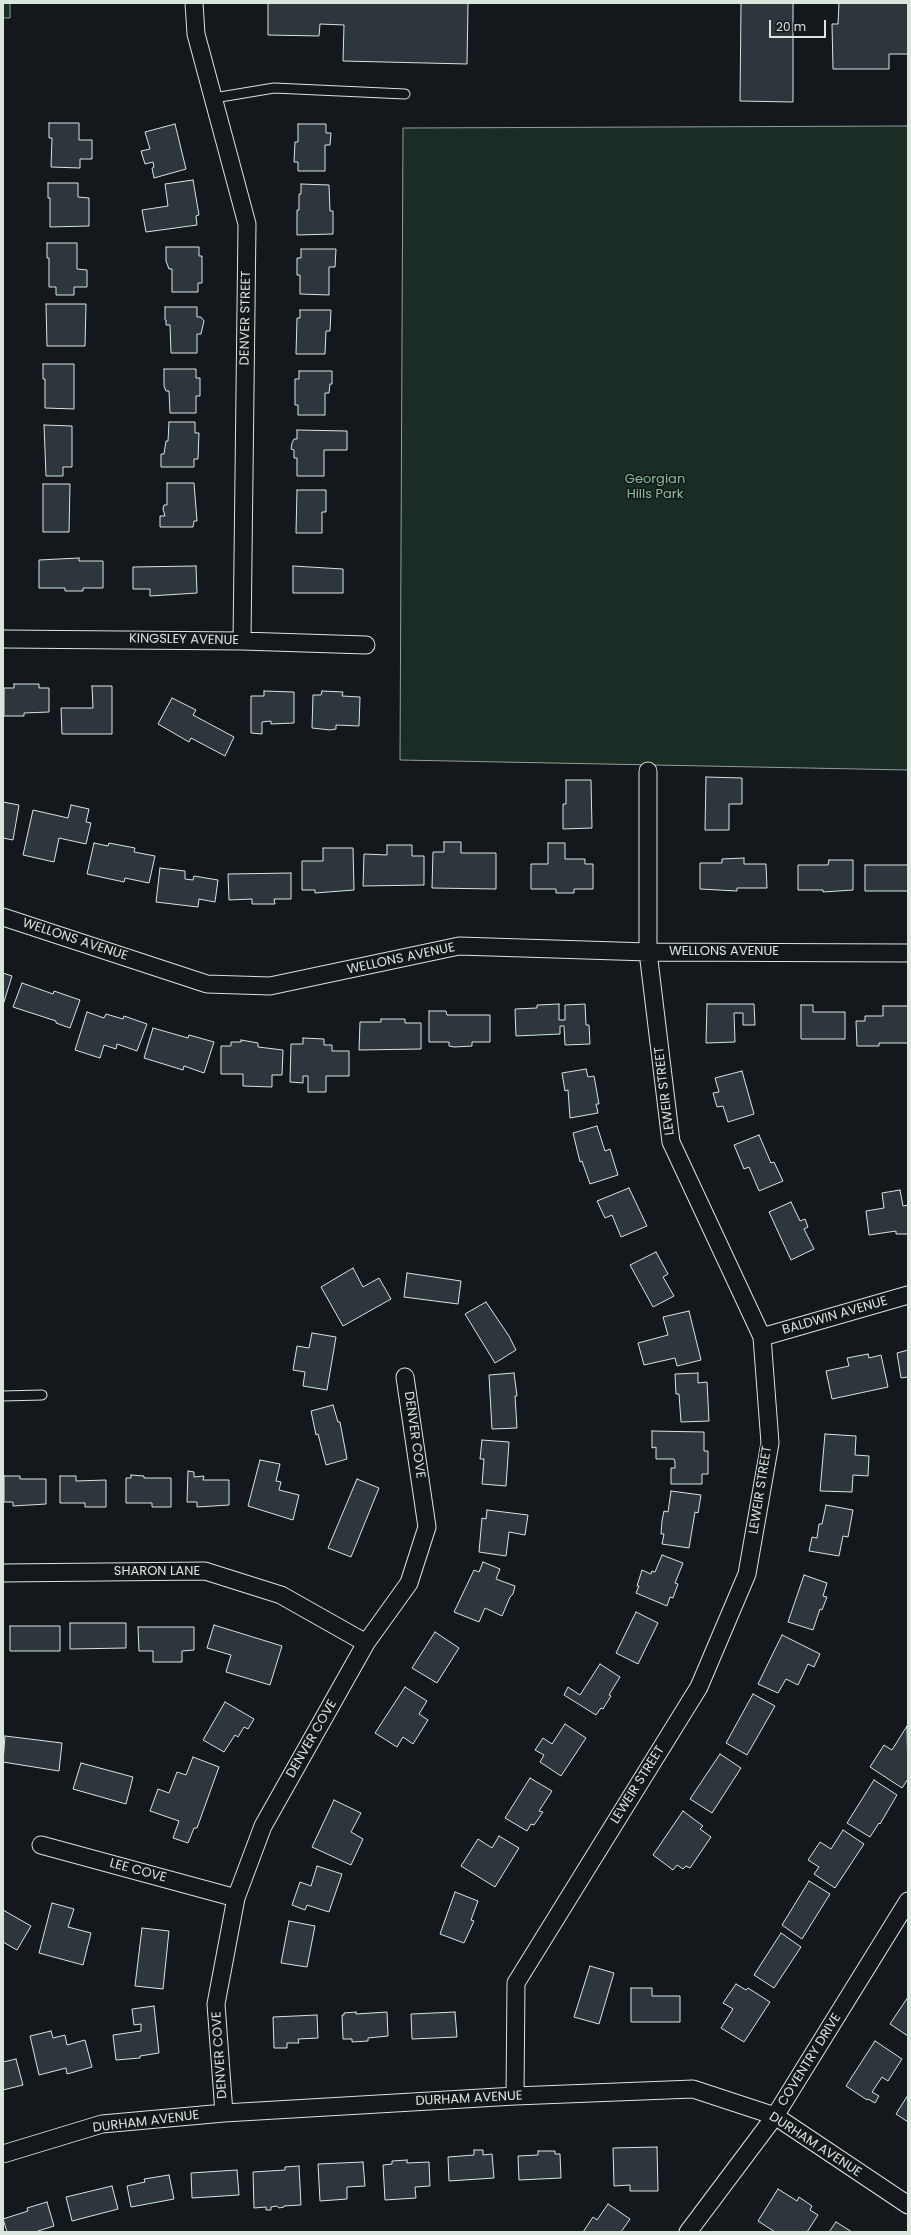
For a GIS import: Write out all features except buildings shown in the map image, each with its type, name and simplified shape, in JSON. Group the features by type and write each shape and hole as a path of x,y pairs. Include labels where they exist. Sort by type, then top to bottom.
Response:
{"street":[{"name":"DENVER STREET","path":"194,3 196,34 248,224 242,641"},
{"name":"KINGSLEY AVENUE","path":"3,639 242,641 366,645"},
{"name":"LEWEIR STREET","path":"515,2096 516,1983 699,1687 747,1574 770,1443 762,1337 671,1142 648,952 648,771"},
{"name":"WELLONS AVENUE","path":"3,917 207,984 270,986 459,946 648,952 908,953"},
{"name":"BALDWIN AVENUE","path":"762,1337 908,1295"},
{"name":"DENVER COVE","path":"224,2113 216,2004 236,1898 263,1826 366,1643 409,1583 427,1527 405,1377"},
{"name":"SHARON LANE","path":"3,1573 205,1571 281,1595 366,1643"},
{"name":"LEE COVE","path":"41,1845 236,1898"},
{"name":"COVENTRY DRIVE","path":"688,2232 775,2116 908,1901"},
{"name":"DURHAM AVENUE","path":"3,2154 102,2124 224,2113 515,2096 693,2089 775,2116 908,2205"}],"lane":[{"path":"214,98 274,88 405,94"},
{"path":"3,1396 42,1395"}],"green space":[{"path":"3,3 10,3 10,18 3,18"},
{"name":"Georgian Hills Park","path":"908,126 908,770 400,760 403,128"}]}
